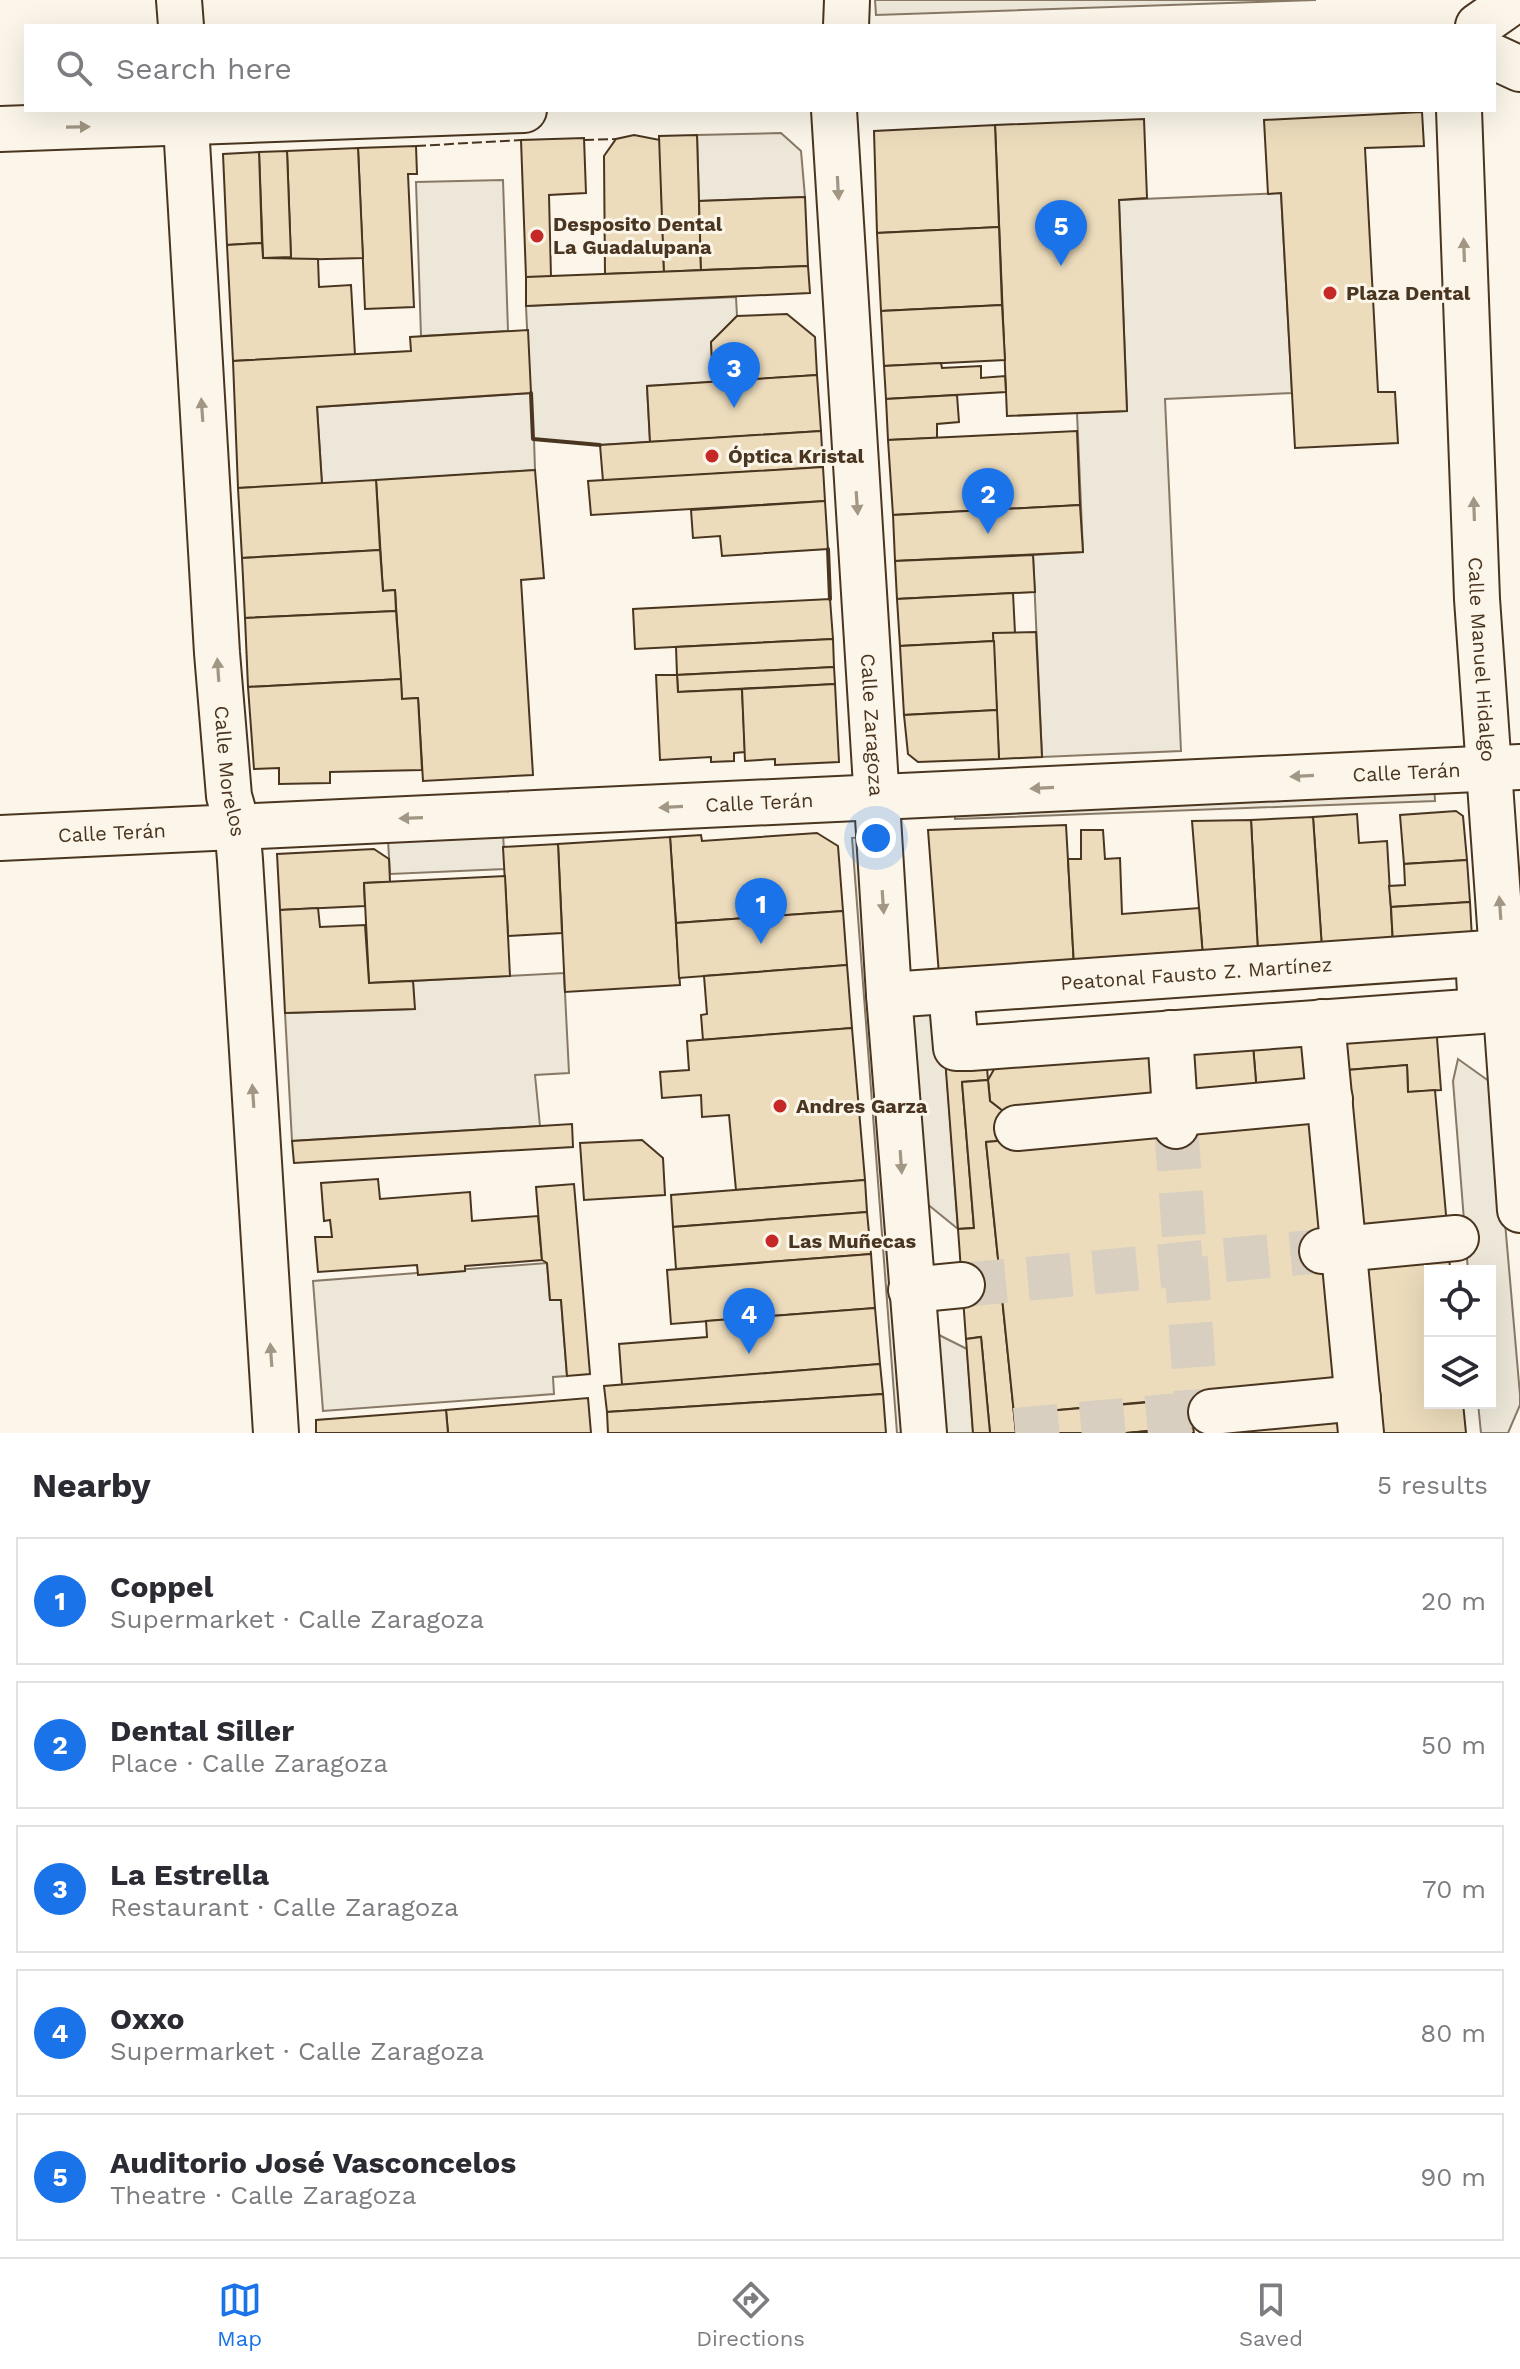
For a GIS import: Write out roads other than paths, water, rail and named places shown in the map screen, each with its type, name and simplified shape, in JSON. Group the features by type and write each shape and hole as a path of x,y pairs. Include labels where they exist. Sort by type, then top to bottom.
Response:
{"street":[{"path":"179,0 181,24"},
{"path":"846,24 847,0"},
{"path":"1481,24 1515,0"},
{"path":"1496,58 1520,69"},
{"path":"0,129 186,117 427,112"},
{"name":"Calle Zaragoza","path":"834,112 889,995 924,1433"},
{"name":"Calle Manuel Hidalgo","path":"1459,112 1477,599 1505,767 1490,953 1520,1210"},
{"name":"Calle Morelos","path":"186,117 218,667 229,796 237,824 276,1433"},
{"name":"Calle Terán","path":"0,838 237,824 1505,767"},
{"path":"951,991 956,1048 1170,1033 1481,1011 1490,953"},
{"name":"Peatonal Fausto Z. Martínez","path":"889,995 1490,953"},
{"path":"1203,1424 1360,1416 1333,1250 1330,1099 1322,1022"},
{"path":"1170,1033 1176,1120"},
{"path":"1017,1128 1176,1120 1330,1099"},
{"path":"1333,1250 1456,1238"},
{"path":"911,1290 962,1285"}],"tunnel":[{"path":"1176,1126 1198,1427"},
{"path":"962,1285 1322,1251"},
{"path":"1015,1430 1211,1412"}],"place":[{"name":"Desposito Dental La Guadalupana","path":"537,236"},
{"name":"Auditorio José Vasconcelos","path":"1061,266"},
{"name":"Plaza Dental","path":"1330,293"},
{"name":"La Estrella","path":"734,408"},
{"name":"Óptica Kristal","path":"712,456"},
{"name":"Dental Siller","path":"988,534"},
{"name":"Coppel","path":"761,944"},
{"name":"Andres Garza","path":"780,1106"},
{"name":"Las Muñecas","path":"772,1241"},
{"name":"Oxxo","path":"749,1354"}]}
